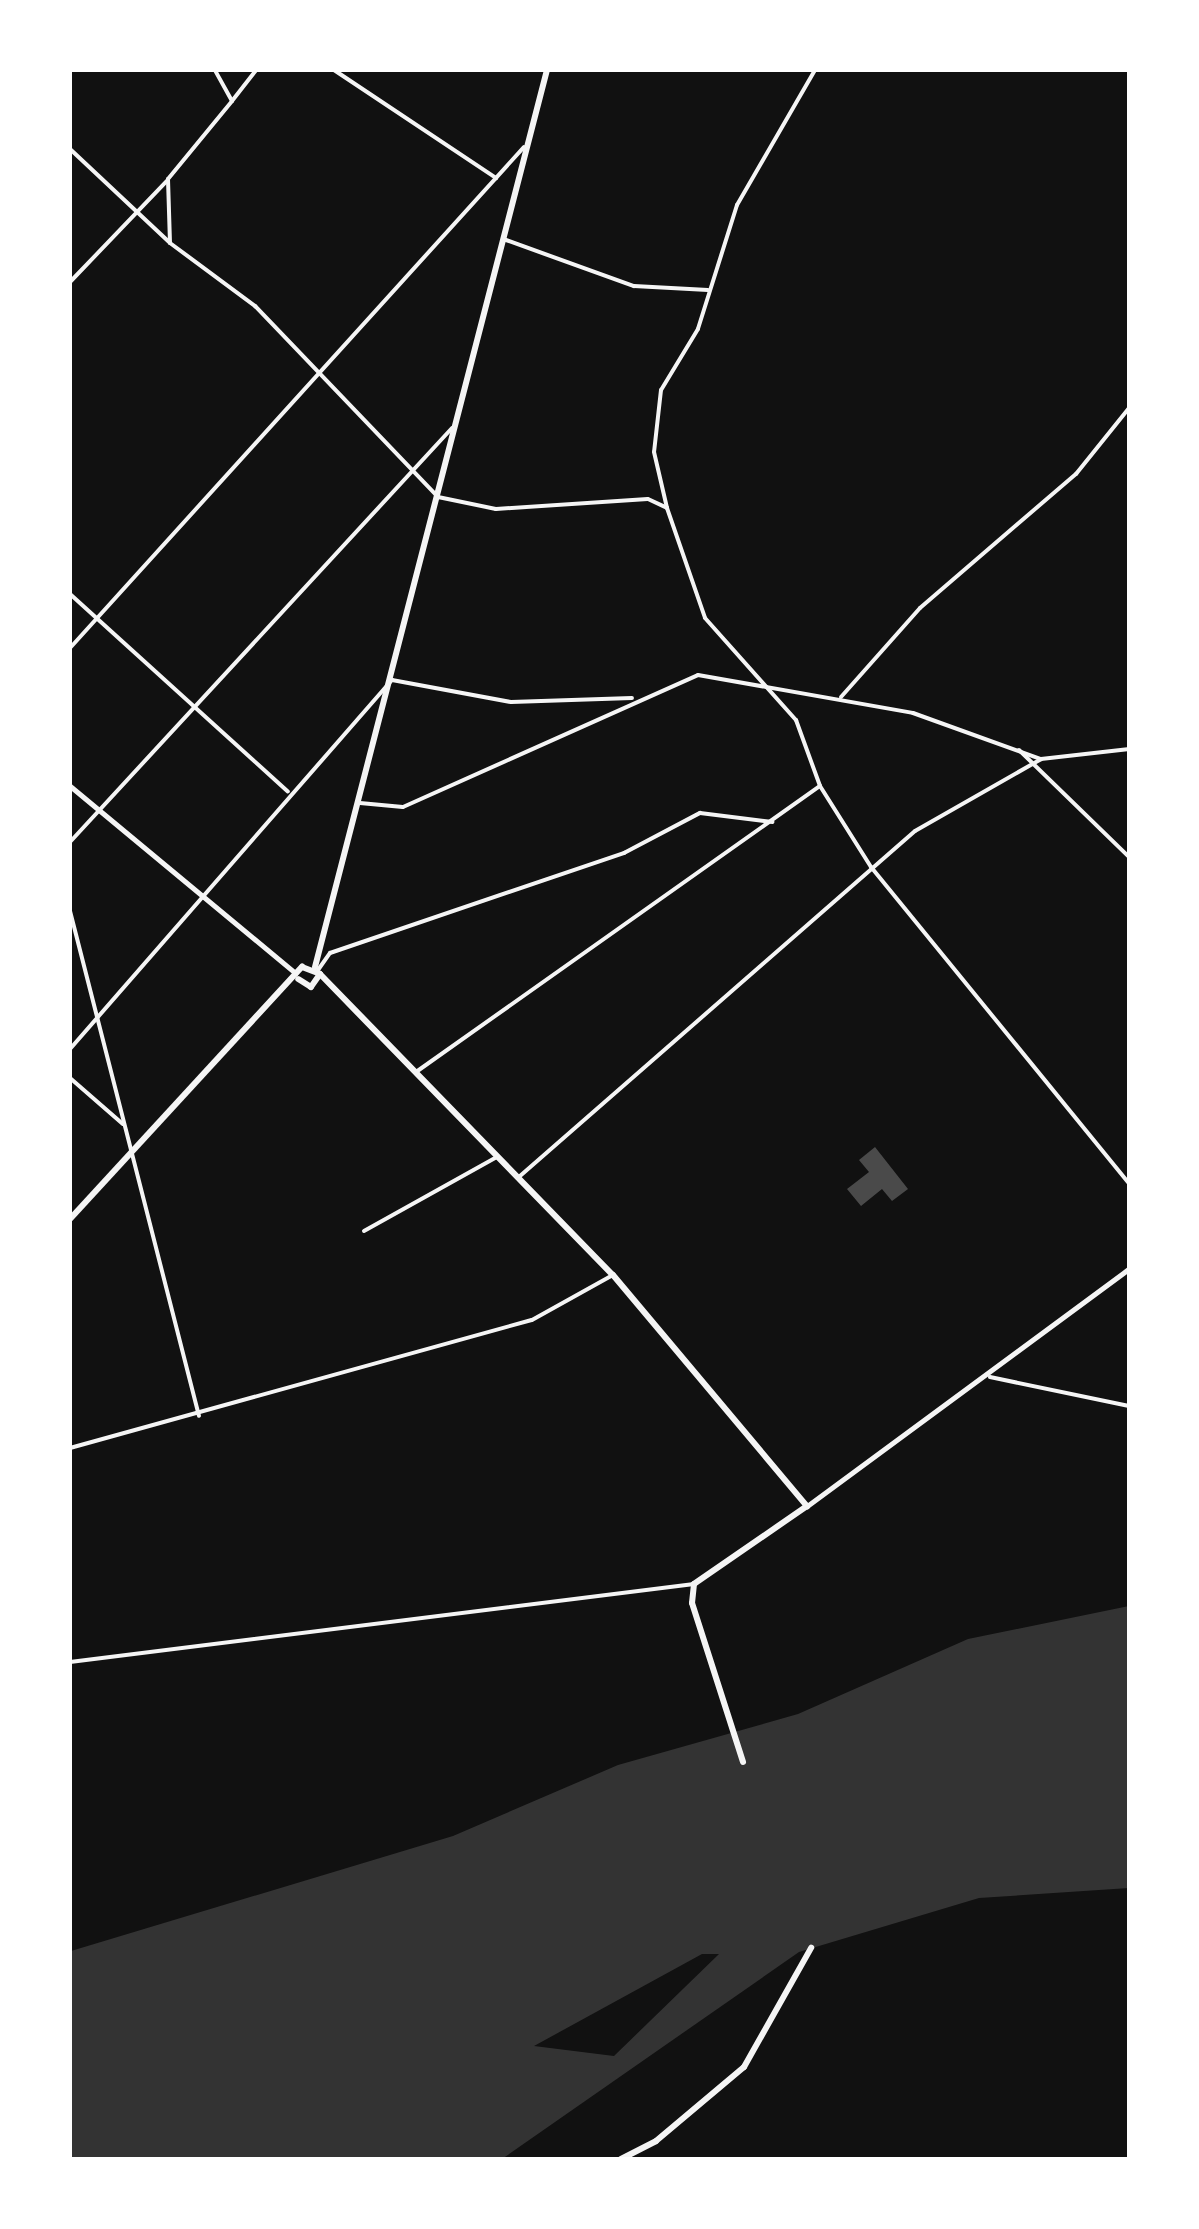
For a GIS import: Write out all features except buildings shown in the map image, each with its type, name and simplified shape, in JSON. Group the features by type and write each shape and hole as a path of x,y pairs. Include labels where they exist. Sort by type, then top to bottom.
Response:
{"main road":[{"path":"298,977 311,986 318,970 524,147 547,70"},
{"path":"70,1219 131,1146 298,977 318,970"},
{"path":"318,970 613,1275 807,1506 694,1584 692,1603 743,1762"},
{"path":"620,2159 656,2141 744,2067 811,1948"}],"street":[{"path":"215,70 232,101"},
{"path":"70,282 168,180 256,70"},
{"path":"334,70 496,178"},
{"path":"815,70 738,205 710,290 654,422 667,508 705,618 769,684 796,720 820,786 872,868 1129,1183"},
{"path":"70,648 524,147"},
{"path":"70,149 170,243 255,306 438,497 496,508 648,500 667,508"},
{"path":"168,180 170,243"},
{"path":"502,238 634,286 710,290"},
{"path":"841,697 920,608 1076,474 1129,408"},
{"path":"70,842 410,469 455,425"},
{"path":"70,594 95,622 289,793"},
{"path":"360,803 403,807 637,698 698,674 841,697 1041,759"},
{"path":"70,1049 201,893 392,680 511,702 637,698"},
{"path":"518,1178 872,868 1026,763 1129,749"},
{"path":"1019,750 1026,763 1129,857"},
{"path":"70,786 298,977"},
{"path":"416,1072 775,823 820,786"},
{"path":"318,970 330,953 624,853 700,813 775,823"},
{"path":"70,911 101,1016 124,1125 199,1416"},
{"path":"70,1078 124,1125"},
{"path":"364,1231 497,1157"},
{"path":"807,1506 990,1378 1129,1269"},
{"path":"70,1448 199,1416 532,1320 613,1275"},
{"path":"990,1378 1129,1406"},
{"path":"70,1662 694,1584"}],"shaded area":[{"path":"1129,1606 1129,1888 979,1898 799,1952 502,2159 70,2159 71,1951 453,1836 618,1765 798,1714 968,1639","holes":["702,1954 719,1954 614,2056 534,2046"]}]}
